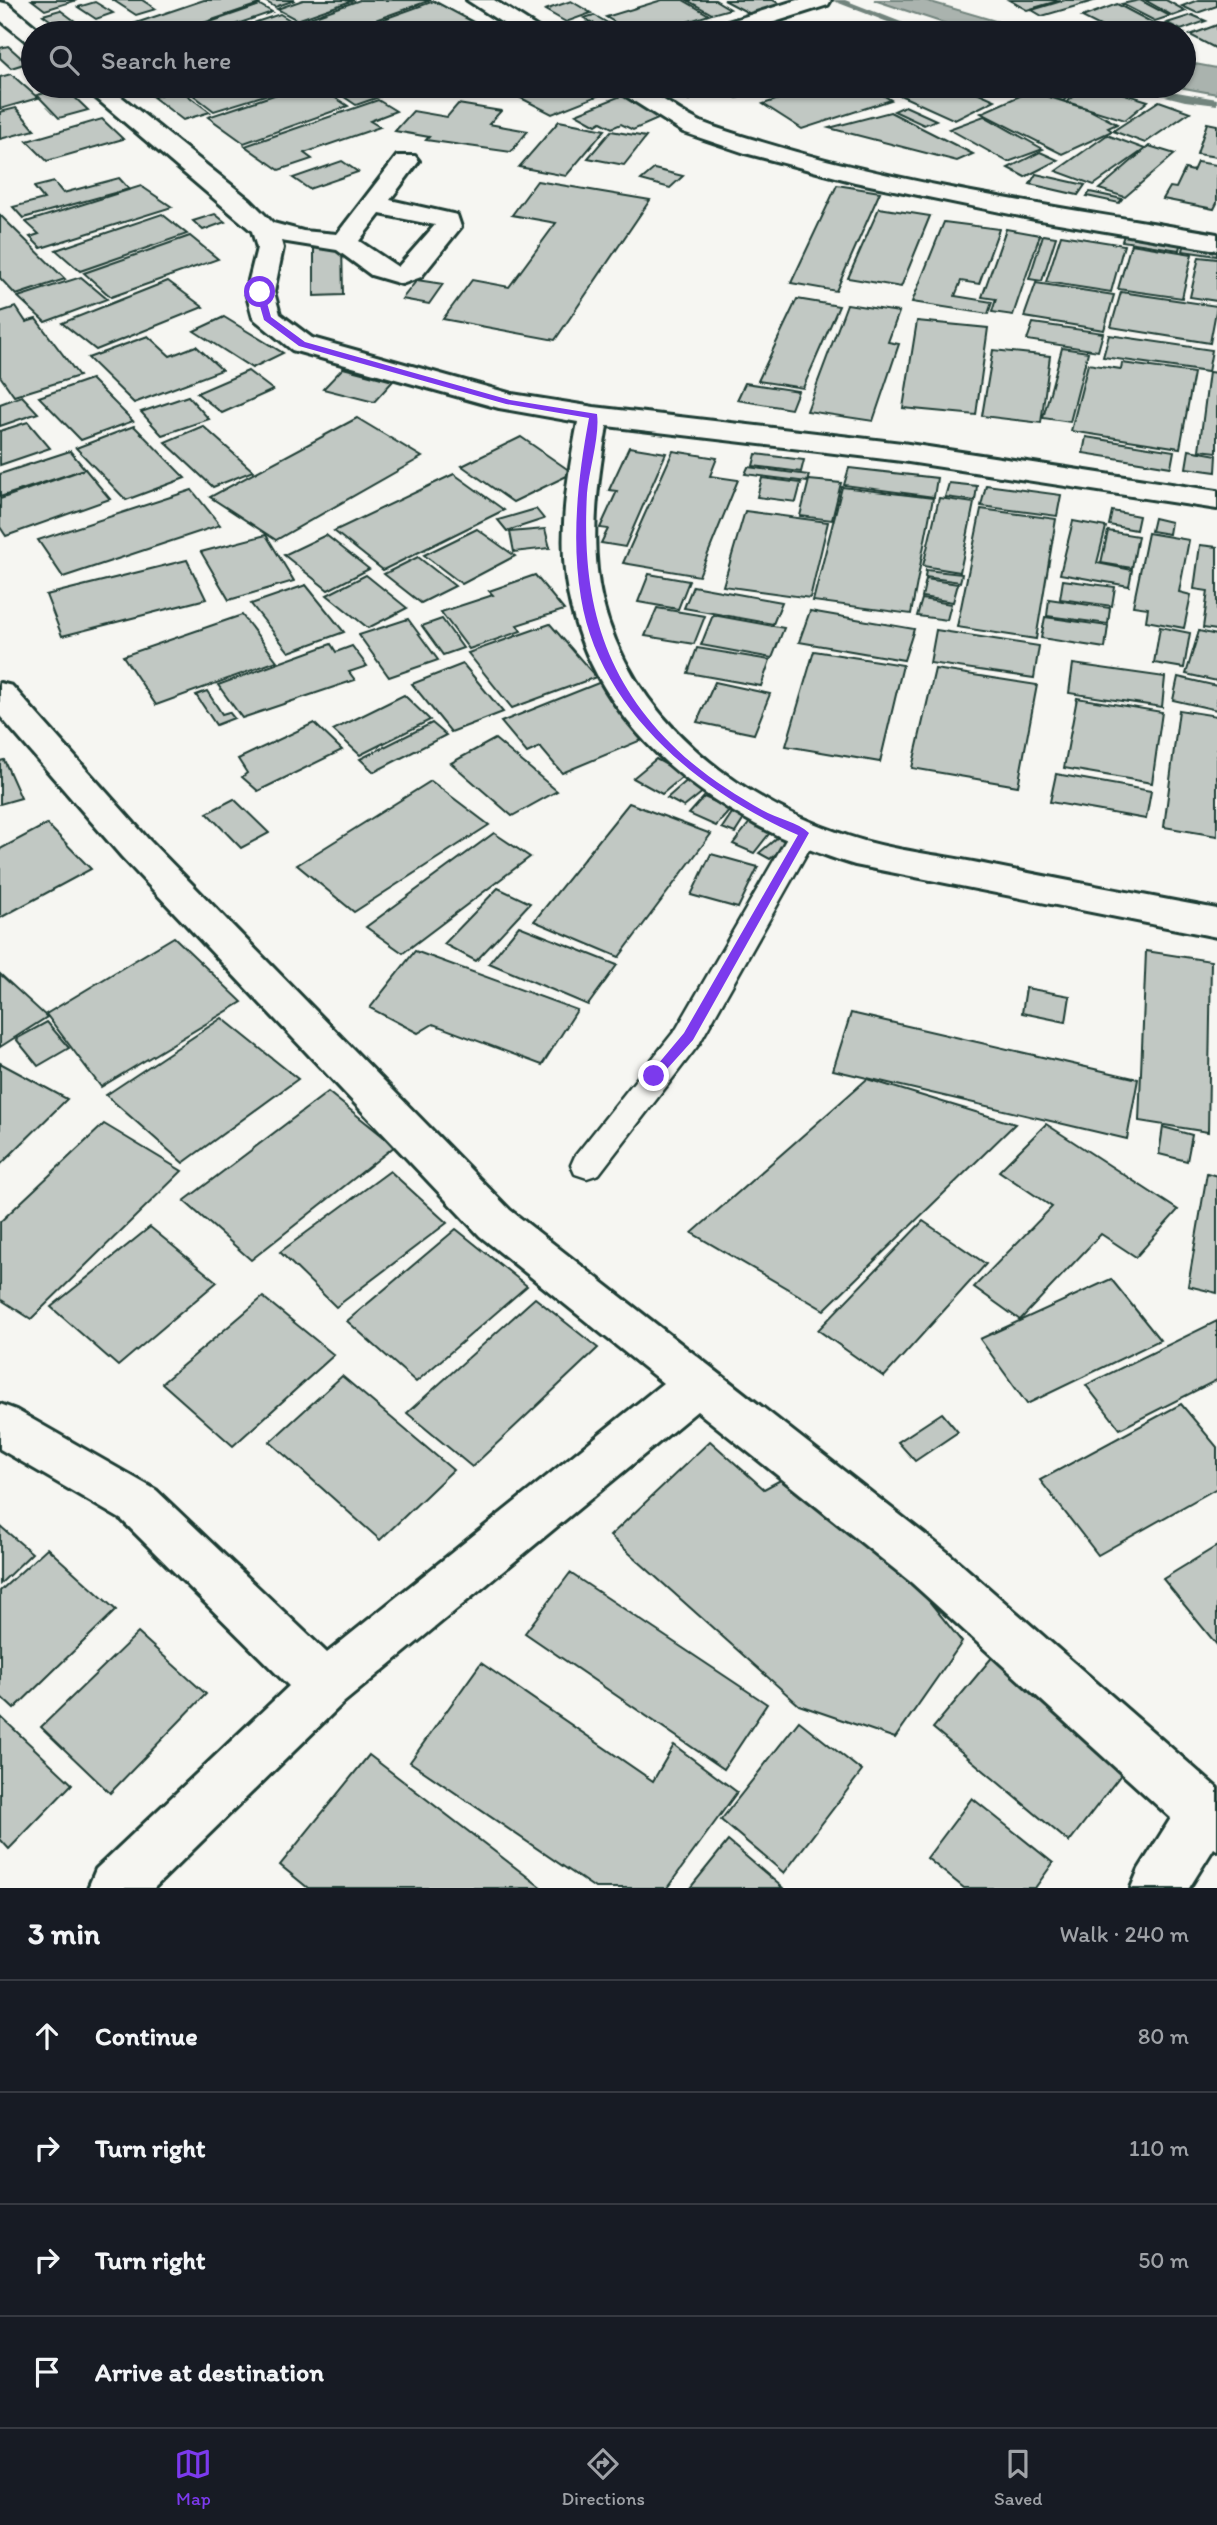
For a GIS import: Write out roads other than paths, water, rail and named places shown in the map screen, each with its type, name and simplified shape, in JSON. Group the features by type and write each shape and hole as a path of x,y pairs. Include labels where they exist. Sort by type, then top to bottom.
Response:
{"street":[{"path":"478,0 514,21"},
{"path":"756,21 809,5"},
{"path":"0,9 21,26"},
{"path":"108,98 209,183 241,206 264,229 270,248 260,292 267,318 302,344 509,402 594,416 902,452 1217,500"},
{"path":"642,98 692,127 754,148 855,174 1035,211 1217,242"},
{"path":"344,243 376,205 406,161"},
{"path":"264,229 303,239 344,243 387,274 400,277 410,275 449,227 448,221 376,205"},
{"path":"594,416 584,468 580,540 586,600 604,657 637,711 688,765 760,814 804,833 892,859 1217,923"},
{"path":"0,694 135,848 495,1223 695,1385 929,1567 1211,1818 1158,1888"},
{"path":"115,1888 325,1686 695,1385"},
{"path":"0,1424 139,1506 325,1686"}],"lane":[{"path":"587,1165 654,1076 688,1036 804,833"}],"waterway":[{"path":"836,0 892,21"},
{"path":"1185,98 1217,102"}]}
